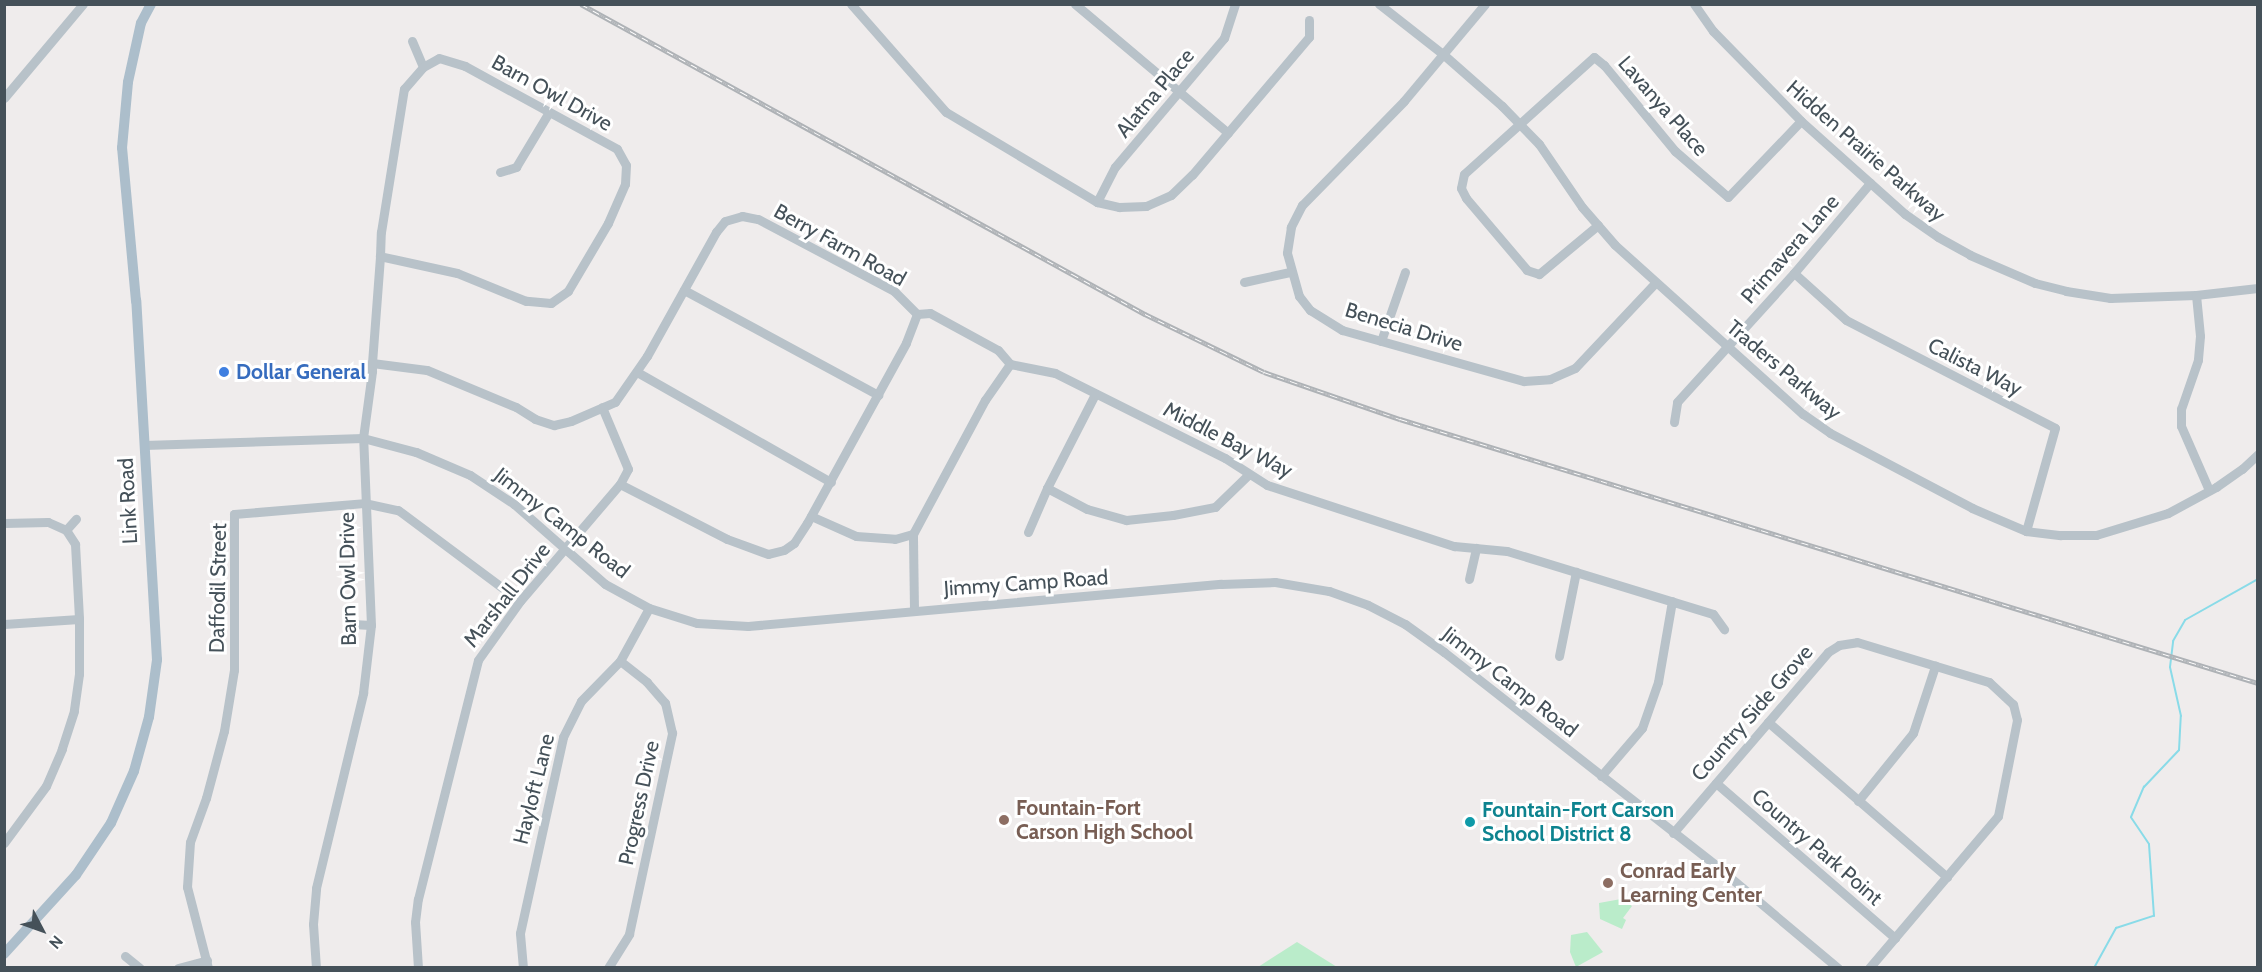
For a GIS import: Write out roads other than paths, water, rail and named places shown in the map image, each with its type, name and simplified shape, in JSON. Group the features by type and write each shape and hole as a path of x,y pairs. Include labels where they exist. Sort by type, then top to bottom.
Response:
{"main road":[{"name":"Link Road","path":"4,954 76,875 111,824 134,771 149,717 157,660 136,300 122,148 128,82 141,23 151,4"}],"street":[{"path":"4,98 83,4"},
{"path":"851,4 946,112 1097,202 1119,207 1146,206 1171,195 1192,175 1310,37 1309,20"},
{"path":"1074,4 1228,132"},
{"name":"Alatna Place","path":"1097,202 1115,167 1180,93 1224,38 1234,4"},
{"name":"Traders Parkway","path":"1379,4 1444,55 1519,123 1539,144 1598,225 1655,283 1803,414 1830,433 1972,508 2026,531 2061,535 2096,535 2168,513 2242,469 2258,453"},
{"name":"Benecia Drive","path":"1485,4 1404,101 1302,205 1291,227 1287,253 1290,272 1299,296 1310,310 1342,330 1524,381 1550,379 1575,368 1655,283"},
{"name":"Hidden Prairie Parkway","path":"1694,4 1713,31 1801,121 1870,183 1938,237 1995,267 2035,283 2110,298 2196,295 2258,288"},
{"path":"412,41 423,67"},
{"name":"Lavanya Place","path":"1519,123 1594,57 1604,65 1675,151 1728,197 1801,121"},
{"name":"Barn Owl Drive","path":"316,968 313,924 316,888 363,693 371,625 363,438 372,363 380,256 404,89 423,67 439,58 465,66 617,149 626,165"},
{"path":"500,172 516,167 549,112"},
{"path":"1519,123 1464,174 1461,188 1466,198 1527,270 1539,274 1598,225"},
{"path":"380,256 457,273 525,301 551,303 568,291 608,223 625,184 626,165 638,162"},
{"name":"Primavera Lane","path":"1674,422 1677,402 1794,273 1870,183"},
{"name":"Berry Farm Road","path":"372,363 427,370 516,407 535,419 554,425 571,421 615,402 637,372 716,232 725,221 742,216 758,219 894,291 917,314 906,343 831,482 794,543 784,550 768,554 727,539 620,484"},
{"path":"1244,282 1290,272"},
{"path":"1381,341 1405,272"},
{"name":"Calista Way","path":"1794,273 1846,320 2055,428 2026,531"},
{"path":"684,290 878,395"},
{"path":"2196,295 2200,336 2198,360 2181,410 2181,426 2194,462 2209,490"},
{"path":"914,610 913,534 985,400 1010,364 998,350 989,345 930,314 917,314"},
{"name":"Middle Bay Way","path":"1010,364 1055,373 1225,458 1267,485 1454,546 1507,551 1672,601 1713,614 1724,629"},
{"path":"637,372 831,482"},
{"path":"1028,532 1047,488 1095,394"},
{"path":"602,407 628,469 620,484"},
{"name":"Jimmy Camp Road","path":"144,445 363,438 416,452 470,475 514,504 605,584 649,608 697,623 748,626 1221,584 1275,582 1329,591 1368,605 1405,624 1742,886 1838,968"},
{"path":"1047,488 1087,509 1126,520 1173,515 1215,507 1249,474"},
{"name":"Marshall Drive","path":"418,968 415,922 418,899 478,660 520,601 620,484"},
{"name":"Daffodil Street","path":"207,964 188,887 190,842 206,798 224,731 234,670 234,514 364,503 398,510 520,601"},
{"path":"811,516 856,536 895,539 913,534"},
{"path":"66,530 76,519"},
{"path":"4,523 48,522 66,530 75,544 79,619 79,674 74,711 62,749 46,786 4,843"},
{"path":"1469,579 1476,548"},
{"path":"1559,656 1576,572"},
{"path":"1601,776 1642,728 1658,682 1672,601"},
{"name":"Hayloft Lane","path":"523,968 520,933 563,737 581,701 620,661 649,608"},
{"path":"4,624 79,619"},
{"path":"352,624 371,625"},
{"name":"Country Side Grove","path":"1673,834 1828,652 1839,645 1857,642 1989,682 2013,704 2017,720 1998,816 1869,968"},
{"name":"Progress Drive","path":"608,968 628,934 672,733 665,703 647,682 620,661"},
{"path":"1858,801 1913,733 1935,666"},
{"path":"1768,722 1947,877"},
{"name":"Country Park Point","path":"1716,783 1895,938"},
{"path":"125,956 140,968"},
{"path":"178,968 207,964"}],"waterway":[{"path":"2094,968 2116,928 2154,916 2149,844 2131,817 2144,787 2179,750 2181,716 2170,667 2173,641 2185,620 2258,579"}],"railway":[{"path":"581,4 1145,314 1264,372 1400,419 2258,683"}],"place":[{"name":"Dollar General","path":"224,372"},
{"name":"Fountain-Fort Carson High School","path":"1004,820"},
{"name":"Fountain-Fort Carson School District 8","path":"1470,822"},
{"name":"Conrad Early Learning Center","path":"1608,883"}]}
